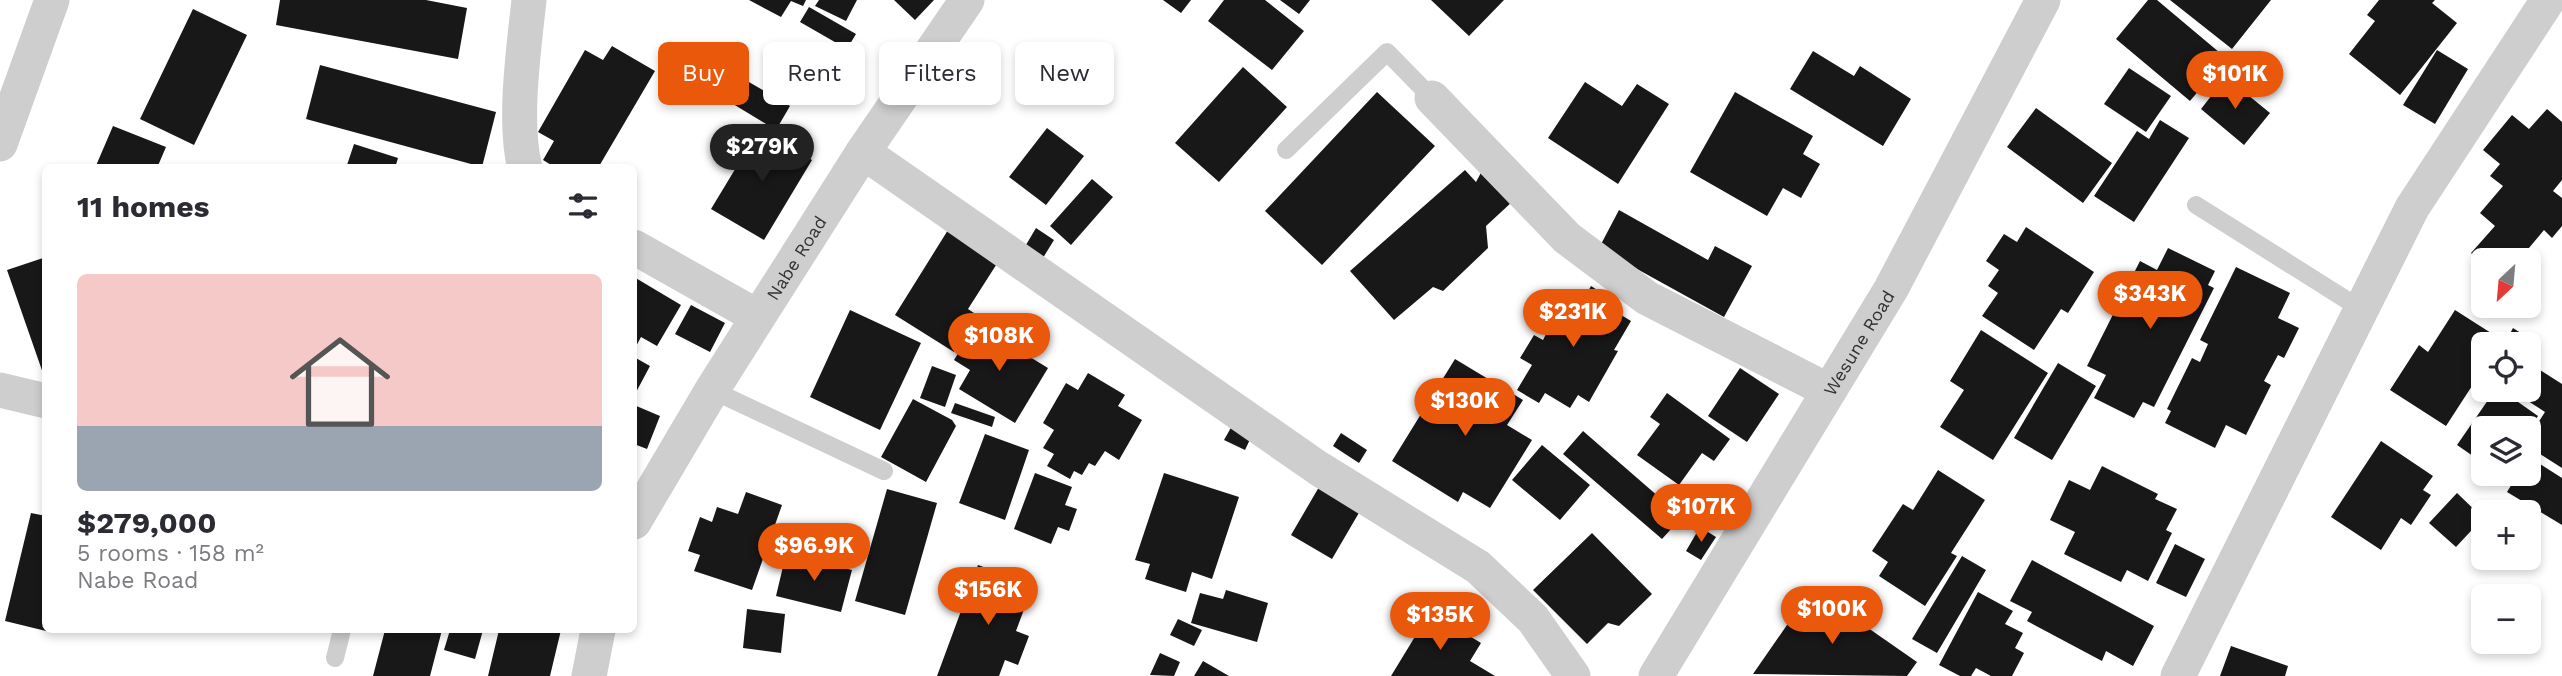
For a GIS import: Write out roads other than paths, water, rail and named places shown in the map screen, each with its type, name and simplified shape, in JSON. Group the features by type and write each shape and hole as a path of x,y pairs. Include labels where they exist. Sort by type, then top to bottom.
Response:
{"street":[{"path":"0,144 52,0"},
{"path":"524,164 520,129 524,40 530,0"},
{"name":"Nabe Road","path":"637,517 712,390 863,152 967,0"},
{"name":"Wesune Road","path":"1656,676 1892,289 2043,0"},
{"path":"2178,676 2412,208 2548,0"},
{"path":"1432,99 1567,237 1647,298 1829,391"},
{"path":"863,152 1318,468 1478,567 1533,619 1573,676"},
{"path":"637,249 758,317"},
{"path":"0,390 42,400"},
{"path":"589,676 597,633"}],"lane":[{"path":"1286,150 1387,52 1432,99"},
{"path":"2196,205 2361,309"},
{"path":"712,390 884,471"},
{"path":"335,658 341,633"}]}
